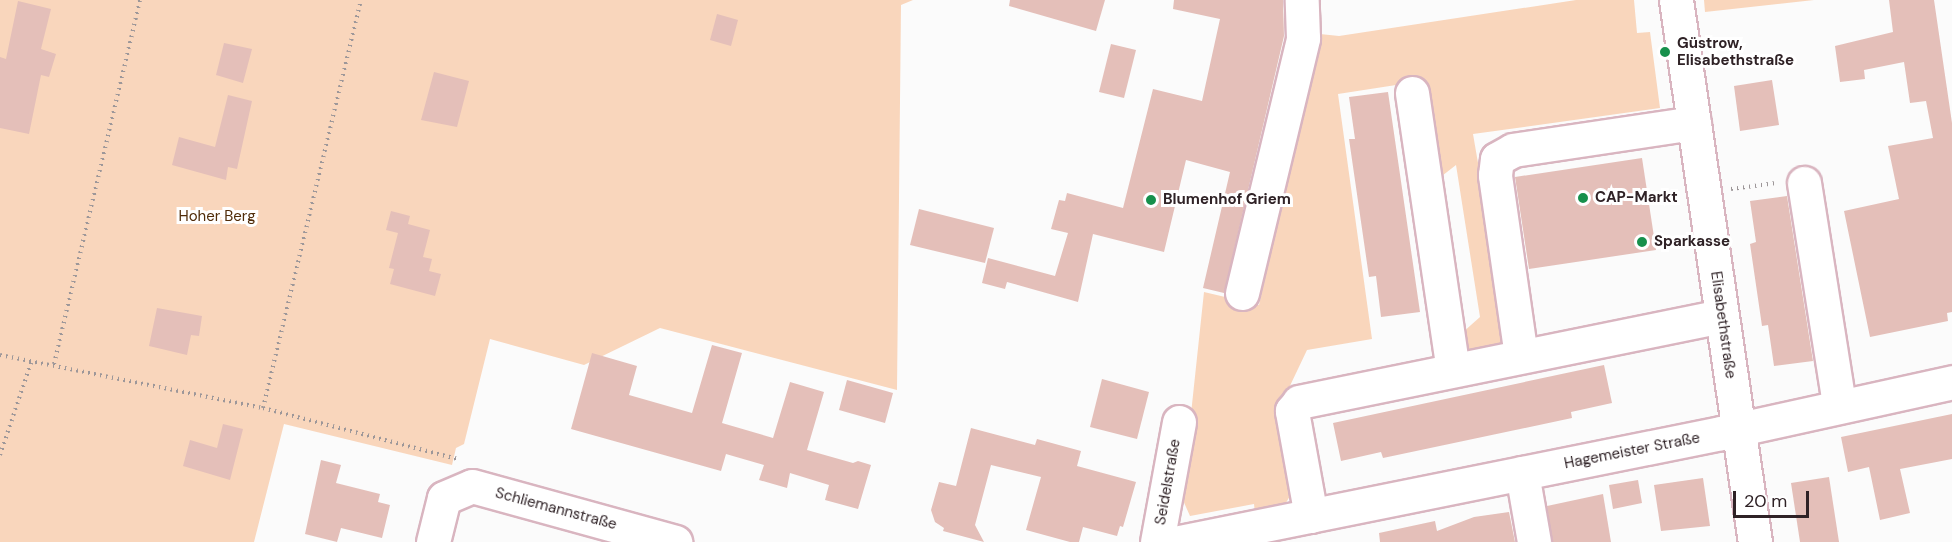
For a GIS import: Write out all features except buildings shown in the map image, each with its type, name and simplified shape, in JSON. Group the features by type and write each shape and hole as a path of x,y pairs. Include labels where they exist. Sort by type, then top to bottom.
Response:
{"street":[{"path":"1242,293 1303,38 1302,0"},
{"name":"Elisabethstraße","path":"1676,0 1755,542"},
{"path":"1412,93 1453,370"},
{"path":"1521,356 1495,175 1497,159 1514,150 1694,123"},
{"path":"1804,183 1839,405"},
{"path":"1311,516 1292,411 1299,402 1722,316"},
{"name":"Hagemeister Straße","path":"1180,542 1738,429 1952,382"},
{"name":"Seidelstraße","path":"1157,542 1179,422"},
{"path":"1522,472 1534,542"},
{"path":"433,542 444,498 467,473"},
{"name":"Schliemannstraße","path":"467,473 675,542"}],"path":[{"path":"54,364 140,0"},
{"path":"263,408 361,0"},
{"path":"1722,190 1798,180 1804,183"},
{"path":"0,355 54,364 263,408 467,473"},
{"path":"0,455 32,360"}],"green space":[{"name":"Hoher Berg","path":"0,0 913,0 901,5 897,390 660,328 584,365 490,339 464,444 456,448 452,465 284,424 254,542 0,542"},
{"path":"1576,0 1634,0 1637,33 1650,32 1660,108 1473,134 1507,331 1494,354 1479,356 1464,346 1462,333 1480,317 1456,165 1438,179 1422,81 1338,94 1372,339 1307,350 1278,411 1293,491 1284,506 1255,514 1254,504 1190,516 1182,498 1204,292 1259,305 1320,34 1339,36"},
{"path":"1704,0 1814,0 1705,12"}],"place":[{"name":"Güstrow, Elisabethstraße","path":"1665,52"},
{"name":"CAP-Markt","path":"1583,198"},
{"name":"Blumenhof Griem","path":"1151,200"},
{"name":"Sparkasse","path":"1642,242"}]}
